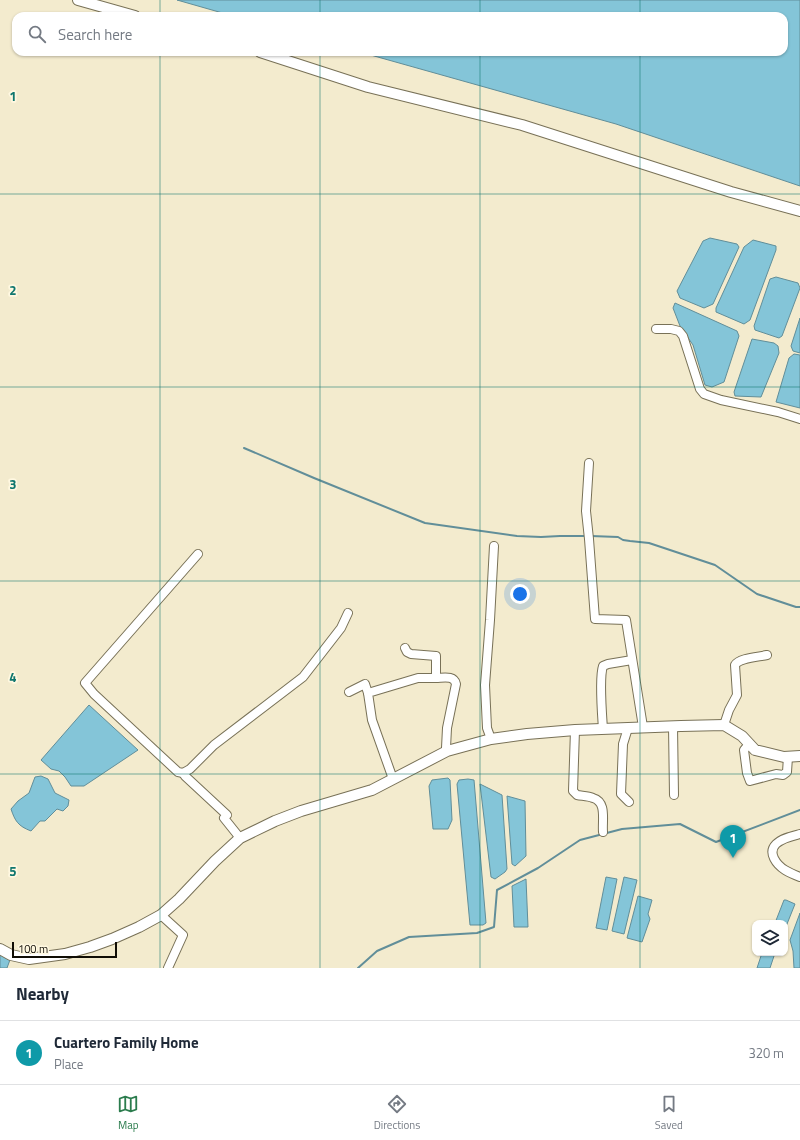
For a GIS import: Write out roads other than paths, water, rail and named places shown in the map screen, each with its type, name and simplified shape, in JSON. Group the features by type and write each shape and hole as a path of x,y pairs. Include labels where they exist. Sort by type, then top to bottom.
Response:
{"street":[{"path":"78,0 121,12"},
{"path":"272,56 368,87 522,125 731,192 800,211"},
{"path":"656,330 671,329 679,331 683,336 700,389 704,394 721,400 778,412 800,419"},
{"path":"590,463 586,510 595,619 626,620 643,727"},
{"path":"491,739 487,728 485,685 494,546"},
{"path":"198,554 85,683 99,700 178,772 183,773 227,815 224,818 240,838"},
{"path":"183,773 190,769 214,745 303,677 341,628 348,613"},
{"path":"405,648 407,652 411,654 436,656 436,678"},
{"path":"724,725 737,694 735,665 741,660 767,655"},
{"path":"603,729 601,679 603,666 632,660"},
{"path":"368,693 418,678 455,680 456,684 446,728 447,751"},
{"path":"349,692 365,684 368,693 372,720 393,779"},
{"path":"0,949 11,955 29,959 65,954 112,939 162,915 240,838 301,811 372,790 447,751 491,739 575,730 724,725 742,736 755,750 784,757 800,756"},
{"path":"673,726 674,795"},
{"path":"628,728 623,744 621,794 629,802"},
{"path":"575,730 574,791 577,796 593,798 599,801 602,806 602,832"},
{"path":"749,744 744,750 747,773 750,780 776,774 783,775 787,772 788,757"},
{"path":"800,834 780,841 775,845 773,858 785,870 800,877"},
{"path":"162,915 183,935 168,968"}],"water":[{"path":"177,0 800,0 800,186 616,124 374,56 788,56 788,12 219,12"},
{"path":"710,238 737,244 739,247 713,304 704,308 680,298 677,291 703,241"},
{"path":"753,240 776,246 776,250 750,320 744,324 716,312 716,308 744,247"},
{"path":"776,277 798,283 800,288 782,336 779,338 755,330 754,326 770,279"},
{"path":"675,303 737,331 739,336 724,382 712,387 705,385 693,345 680,326 673,308"},
{"path":"800,318 800,353 793,351 791,346"},
{"path":"752,339 774,343 778,346 779,353 761,397 735,396 734,392"},
{"path":"794,354 800,355 800,408 776,402 789,358"},
{"path":"89,705 138,750 84,786 71,786 59,771 51,769 41,760"},
{"path":"41,776 48,779 55,793 69,800 68,806 63,811 57,809 45,821 40,821 31,831 18,823 11,809 18,801 29,793 35,777"},
{"path":"448,778 450,780 452,820 448,829 433,829 429,786 432,780"},
{"path":"459,780 474,780 486,923 483,925 470,925 457,784"},
{"path":"480,784 502,795 507,869 495,879 491,877"},
{"path":"507,796 525,801 526,856 515,866 512,864"},
{"path":"606,877 617,879 607,930 596,928"},
{"path":"624,877 637,880 624,934 612,931"},
{"path":"526,879 528,927 514,927 512,886"},
{"path":"638,896 652,900 648,914 650,919 642,942 627,938"},
{"path":"784,900 795,904 788,922 788,920 776,920"},
{"path":"800,913 800,968 794,968 793,951 790,940"},
{"path":"0,952 11,957 7,968 0,968"},
{"path":"761,956 774,956 770,968 757,968"}],"waterway":[{"path":"244,448 425,523 517,536 586,536"},
{"path":"591,536 618,537 623,540 649,543 715,565 757,594 800,607"},
{"path":"358,968 377,951 409,937 477,933 494,927 497,890 538,868 580,840 622,829 680,824 716,842 800,810"}],"place":[{"name":"Cuartero Family Home","path":"733,858"}]}
